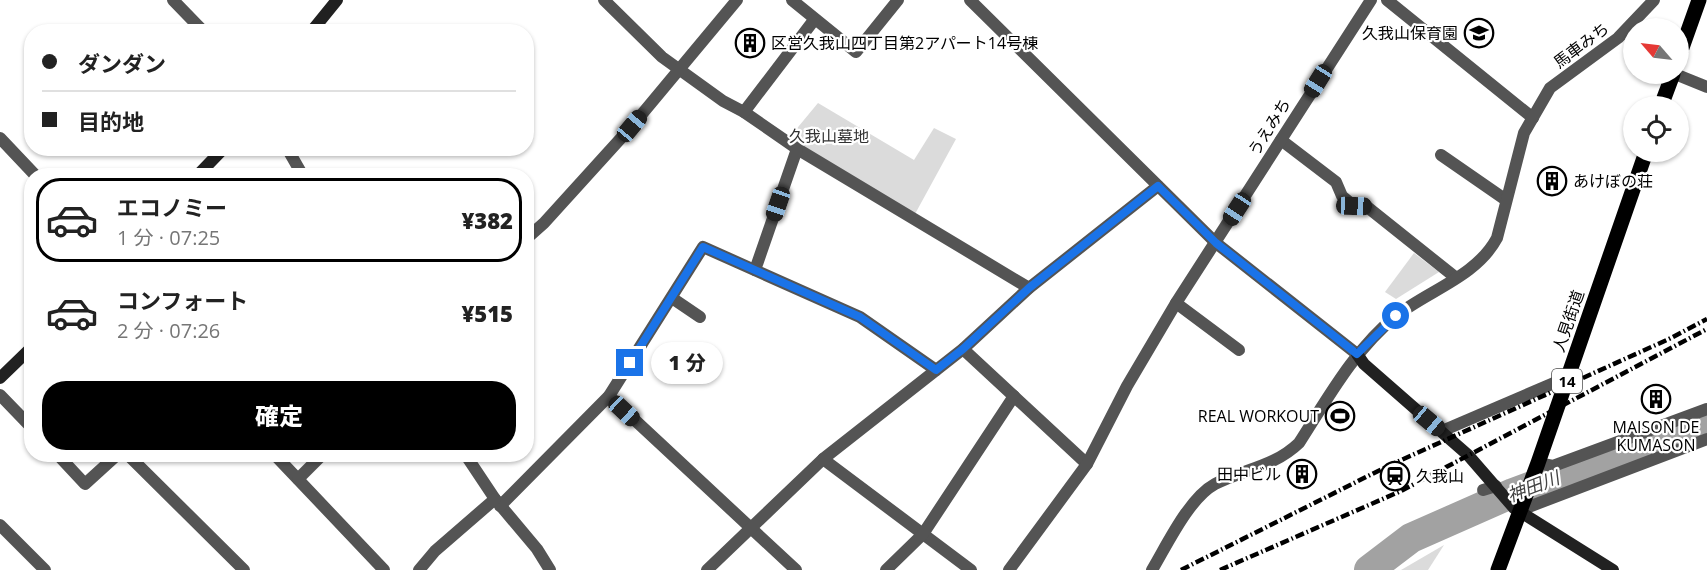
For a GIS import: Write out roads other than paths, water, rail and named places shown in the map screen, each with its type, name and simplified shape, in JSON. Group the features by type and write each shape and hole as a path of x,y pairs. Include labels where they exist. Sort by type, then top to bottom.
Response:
{"main road":[{"path":"1689,35 1701,9"},
{"name":"人見街道","path":"1498,570 1518,508 1536,470 1643,162"}],"street":[{"path":"173,0 196,24"},
{"path":"318,24 337,0"},
{"path":"534,231 624,135 737,0"},
{"path":"792,0 856,52 898,0"},
{"path":"970,0 1216,243 1357,354 1364,364 1442,431 1518,508 1607,569"},
{"name":"うえみち","path":"1009,570 1087,464 1127,386 1176,303 1371,0"},
{"path":"1152,570 1180,523 1213,485 1270,464 1299,443 1357,354 1396,316 1455,278 1490,251 1497,238 1524,133 1533,118 1388,0"},
{"name":"馬車みち","path":"1533,118 1550,88 1618,38 1654,0"},
{"path":"610,2 662,57 723,101 744,112 797,149 1029,288"},
{"path":"744,112 814,20"},
{"path":"1689,80 1707,87"},
{"path":"0,138 28,168"},
{"path":"1281,141 1336,182 1342,196 1354,206 1366,206 1455,278"},
{"path":"755,270 797,149"},
{"path":"1441,155 1506,200"},
{"path":"205,168 216,156"},
{"path":"707,570 823,459 963,349 1029,288 1158,186"},
{"path":"419,570 435,551 497,502 609,396 703,247 860,317 936,370"},
{"path":"672,298 700,317"},
{"path":"1176,303 1239,350"},
{"path":"963,349 1087,464"},
{"path":"0,378 24,358"},
{"path":"1442,431 1568,377"},
{"path":"0,395 24,420"},
{"path":"609,396 749,529 796,570"},
{"path":"886,570 923,534 1014,396"},
{"path":"1536,470 1553,466 1707,409"},
{"path":"1518,508 1707,439"},
{"path":"823,459 971,570"},
{"path":"64,462 85,484 109,462"},
{"path":"135,462 244,570"},
{"path":"282,462 384,570"},
{"path":"298,479 315,462"},
{"path":"470,462 497,502 537,549 549,570"},
{"path":"1483,490 1497,487"},
{"path":"0,525 45,570"}],"waterway":[{"name":"神田川","path":"1369,570 1411,538 1513,493 1707,422"}],"railway":[{"path":"1181,570 1388,466 1669,339 1707,319"},
{"path":"1220,570 1401,491 1707,329"}],"place":[{"name":"久我山保育園","path":"1479,33"},
{"name":"区営久我山四丁目第2アパート14号棟","path":"750,43"},
{"name":"あけぼの荘","path":"1552,181"},
{"name":"MAISON DE KUMASON","path":"1656,399"},
{"name":"REAL WORKOUT","path":"1340,416"},
{"name":"田中ビル","path":"1302,474"},
{"name":"久我山","path":"1395,476"}],"park label":[{"name":"久我山墓地","path":"829,136"}]}
